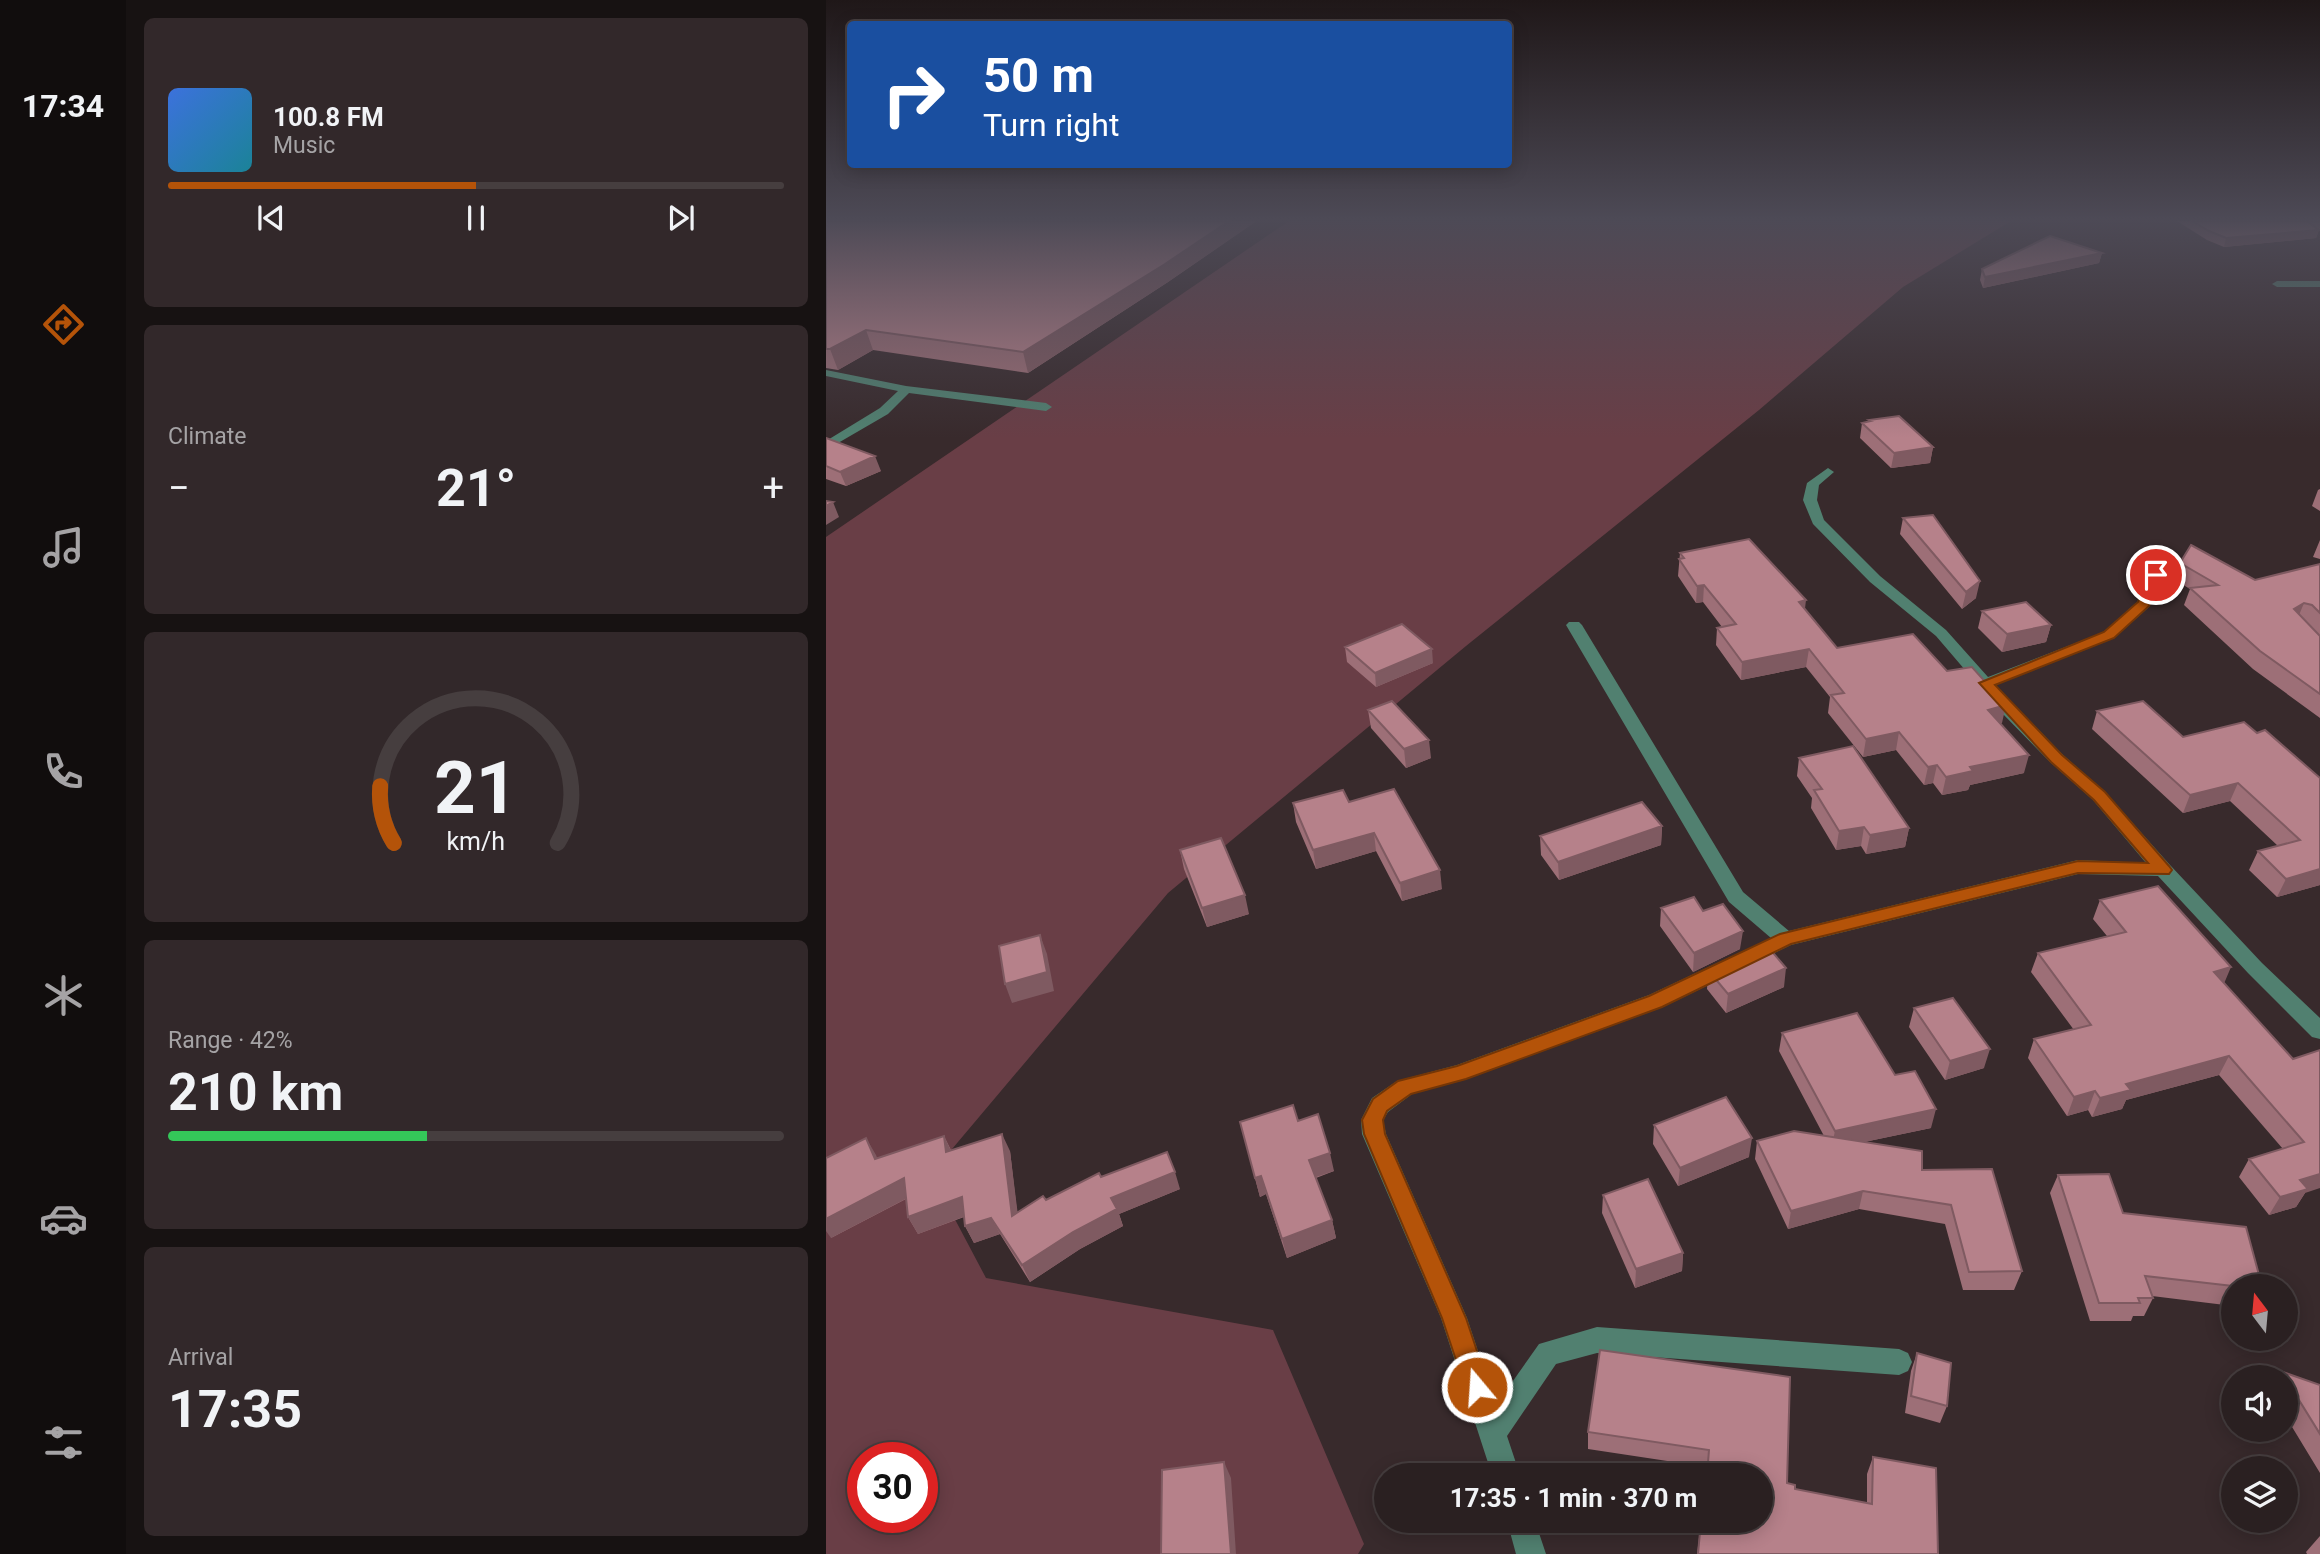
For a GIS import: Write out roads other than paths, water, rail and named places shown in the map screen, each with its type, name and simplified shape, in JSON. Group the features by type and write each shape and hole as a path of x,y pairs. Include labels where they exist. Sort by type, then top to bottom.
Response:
{"street":[{"path":"826,373 906,389 1046,407"},
{"path":"826,446 884,411 906,389"},
{"path":"1828,472 1813,483 1810,500 1818,521 1875,579 1941,632 2056,758 2099,796 2163,870 2255,968 2320,1031"},
{"path":"1986,683 2109,635 2144,604 2156,575"},
{"path":"1574,625 1736,897 1786,939"},
{"path":"1502,1463 1454,1318 1374,1134 1373,1120 1380,1105 1405,1087 1459,1073 1656,1001 1786,939 2078,867 2163,870"},
{"path":"1492,1434 1548,1353 1597,1339 1899,1362"},
{"path":"1525,1533 1531,1554"}]}
